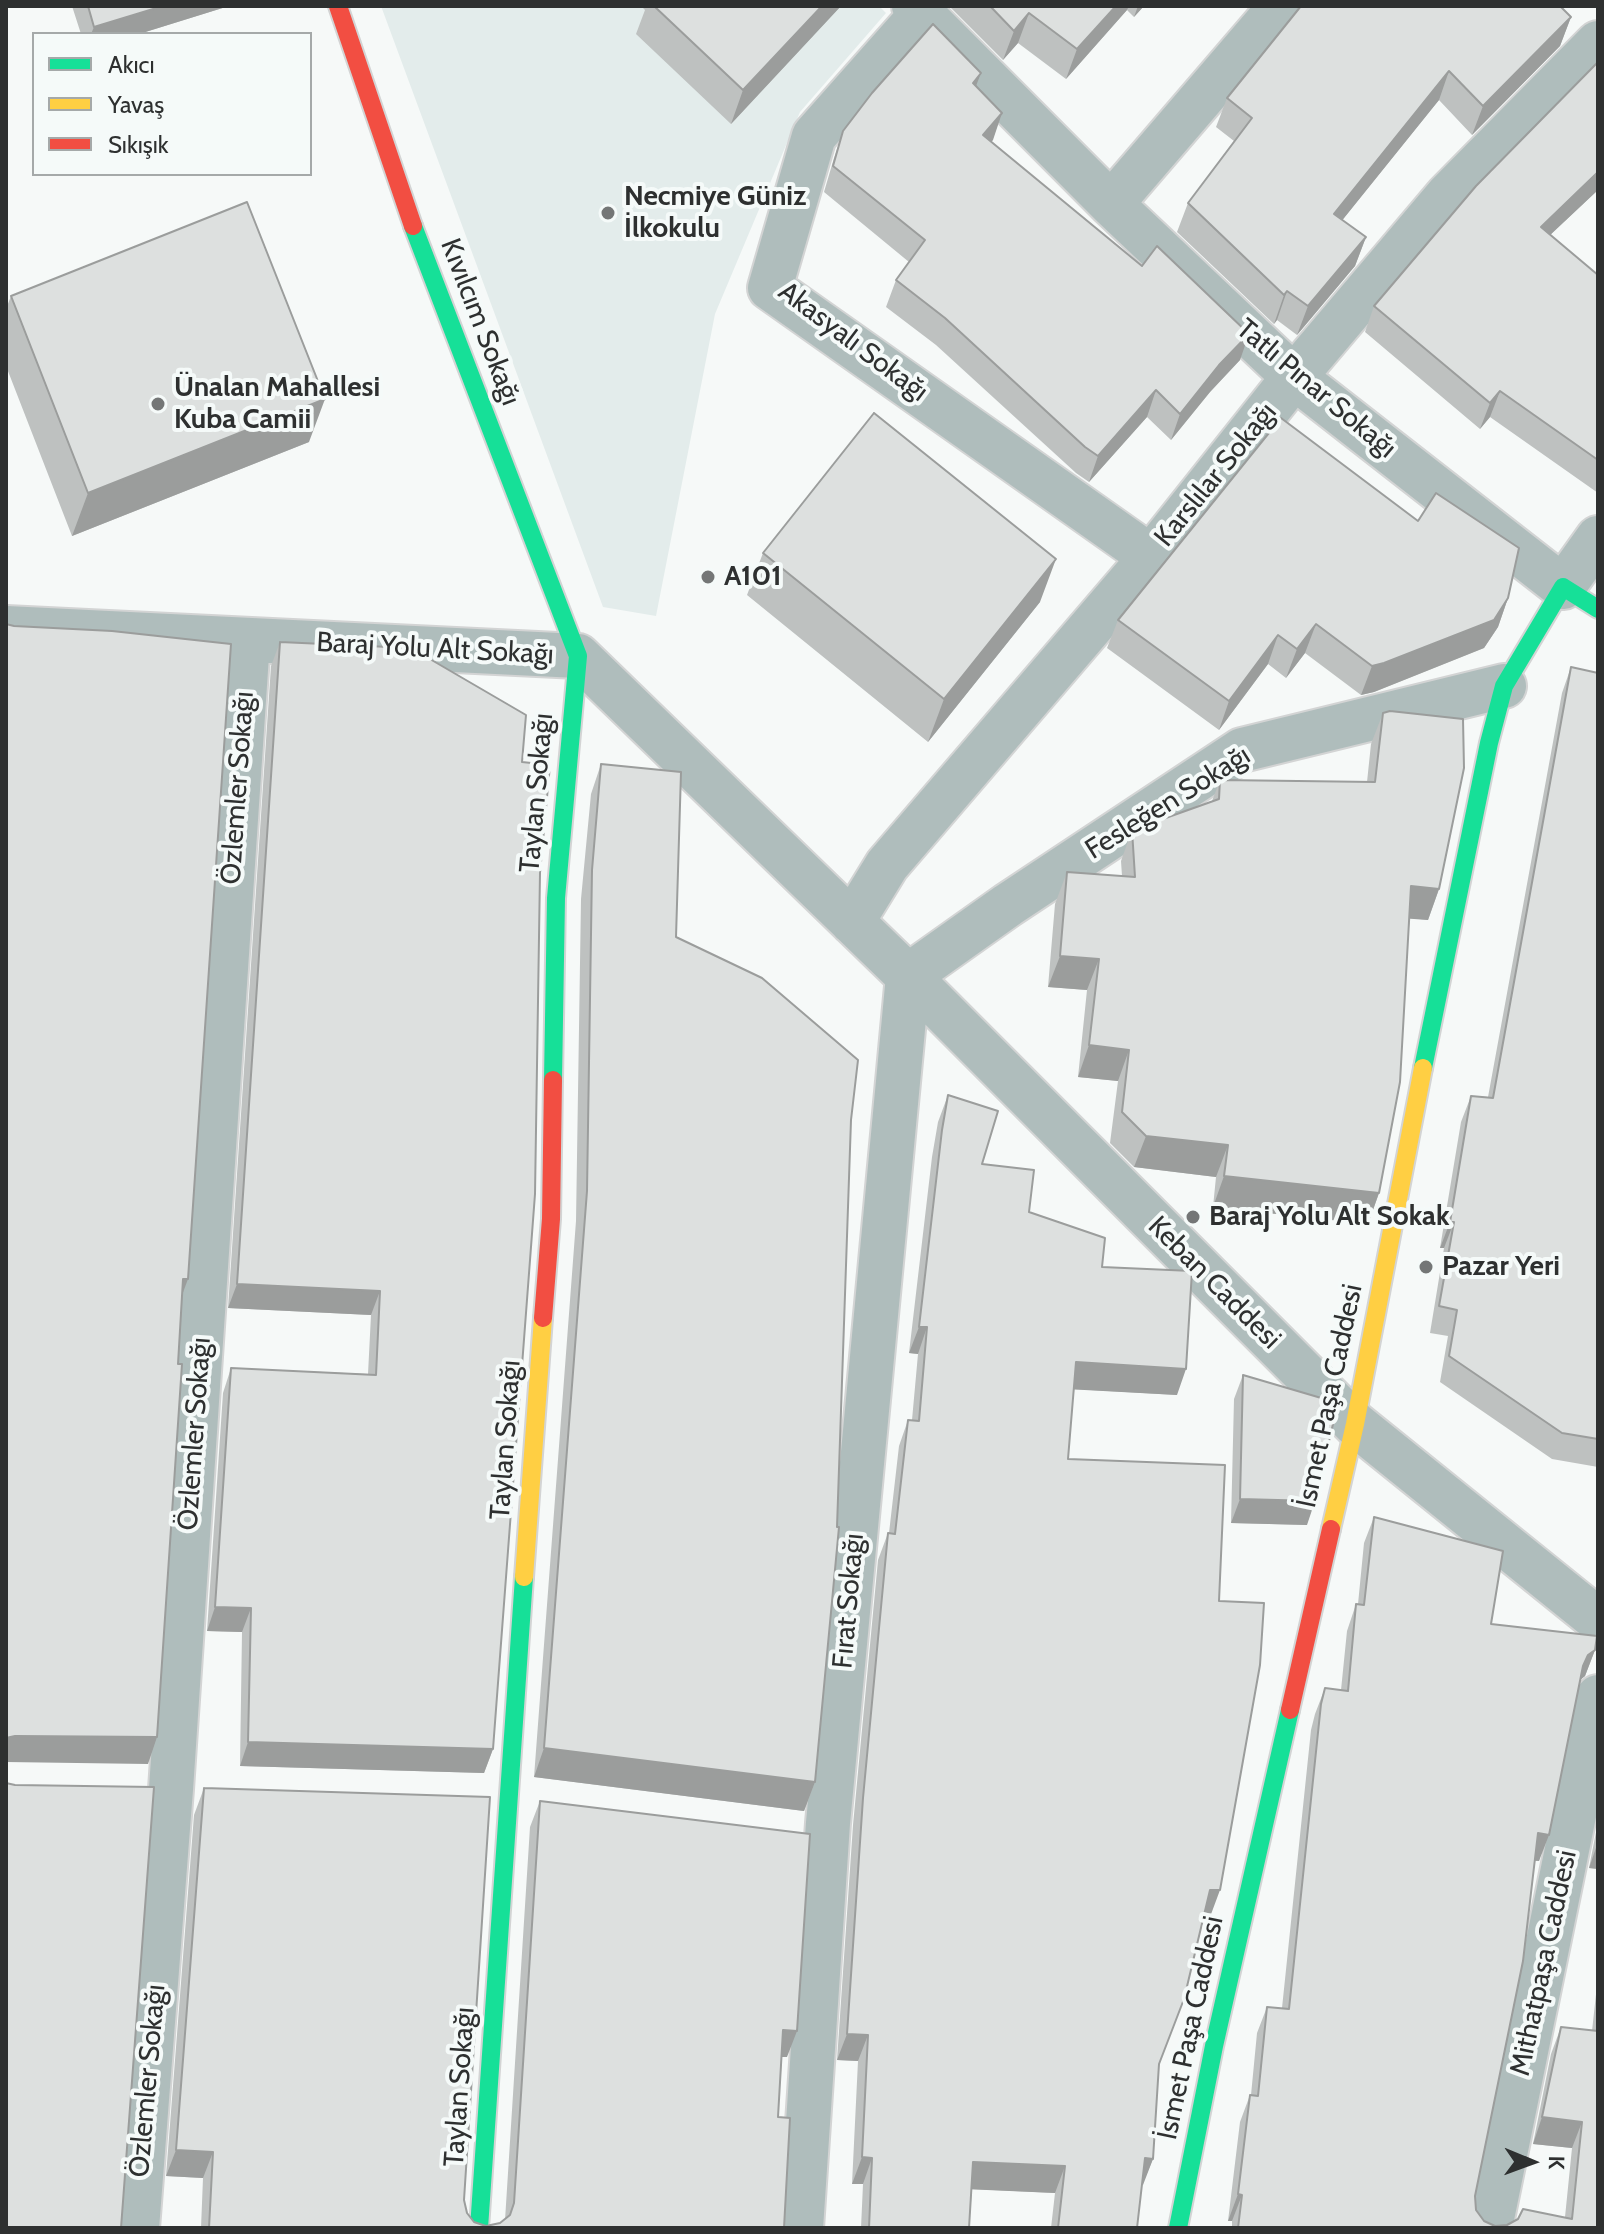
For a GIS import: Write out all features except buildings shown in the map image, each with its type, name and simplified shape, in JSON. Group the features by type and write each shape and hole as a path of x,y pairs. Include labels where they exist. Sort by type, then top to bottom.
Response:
{"street":[{"name":"Kıvılcım Sokağı","path":"338,6 403,199 578,656"},
{"path":"1111,204 1281,6"},
{"name":"Tatlı Pınar Sokağı","path":"918,10 1111,204 1294,377 1580,598"},
{"name":"Akasyalı Sokağı","path":"918,10 814,136 770,288 1151,557"},
{"name":"Karslılar Sokağı","path":"852,922 887,865 1151,557 1294,377 1448,195 1598,43"},
{"path":"1580,598 1598,538"},
{"name":"İsmet Paşa Caddesi","path":"1178,2228 1214,2046 1355,1424 1489,743 1504,686 1580,598"},
{"name":"Baraj Yolu Alt Sokağı","path":"6,628 578,656 852,922"},
{"name":"Özlemler Sokağı","path":"137,2228 187,1789 248,640"},
{"name":"Taylan Sokağı","path":"479,2228 491,1799 551,1219 556,898 578,656"},
{"name":"Fesleğen Sokağı","path":"908,976 1008,905 1242,750 1504,686"},
{"name":"Keban Caddesi","path":"852,922 1355,1424 1598,1620"},
{"name":"Fırat Sokağı","path":"801,2228 826,1839 908,976"},
{"name":"Mithatpaşa Caddesi","path":"1490,2228 1598,1697"},
{"path":"126,1788 187,1789"},
{"path":"491,1799 552,1805"},
{"path":"781,1833 826,1839"}],"shaded area":[{"name":"Necmiye Güniz İlkokulu","path":"381,6 879,6 886,13 800,112 715,314 656,616 603,607"}],"traffic: fast":[{"path":"413,226 578,656 556,898 553,1080"},
{"path":"1423,1068 1489,743 1504,686 1563,587 1598,609"},
{"path":"479,2228 524,1577"},
{"path":"1178,2228 1214,2046 1290,1710"}],"traffic: slow":[{"path":"1331,1529 1355,1424 1423,1068"},
{"path":"524,1577 543,1318"}],"traffic: jam":[{"path":"338,6 413,226"},
{"path":"543,1318 551,1219 553,1080"},
{"path":"1290,1710 1331,1529"}],"place":[{"name":"Necmiye Güniz İlkokulu","path":"608,213"},
{"name":"Ünalan Mahallesi Kuba Camii","path":"158,404"},
{"name":"A101","path":"708,577"},
{"name":"Baraj Yolu Alt Sokak","path":"1193,1217"},
{"name":"Pazar Yeri","path":"1426,1267"}]}
